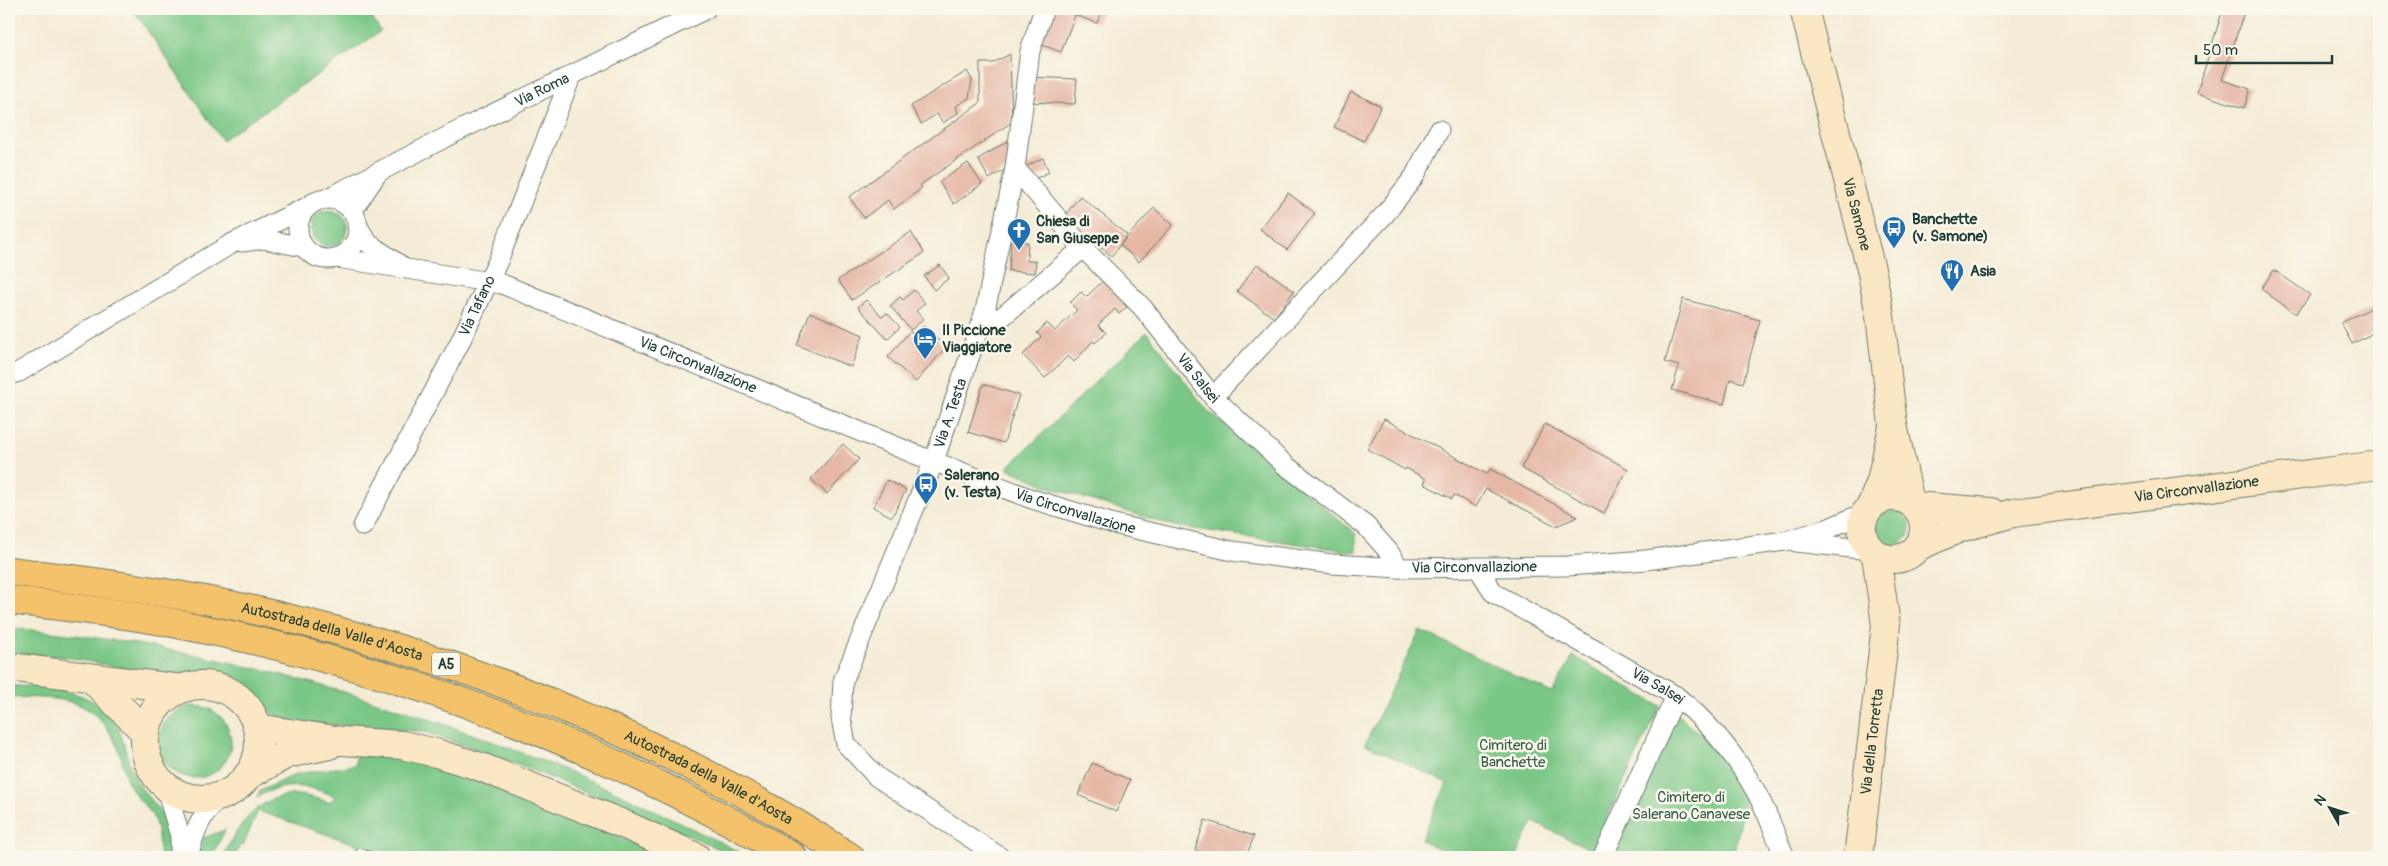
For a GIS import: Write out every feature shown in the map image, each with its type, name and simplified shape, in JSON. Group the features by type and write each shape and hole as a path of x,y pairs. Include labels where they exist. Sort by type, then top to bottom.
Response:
{"highway":[{"name":"Autostrada della Valle d'Aosta","path":"9,571 108,583 195,598 275,615 424,656 574,712 652,747 791,821 850,857"},
{"name":"Autostrada della Valle d'Aosta","path":"9,600 95,610 178,624 323,658 415,685 494,712 562,739 635,772 703,806 793,857"}],"main road":[{"name":"Via Samone","path":"1804,9 1872,273 1880,316 1893,425 1912,504"},
{"name":"Via Samone","path":"1869,508 1881,481 1893,425"},
{"name":"Via Circonvallazione","path":"1914,550 1960,528 2013,513 2379,465"},
{"path":"1886,625 1914,550 1924,530 1924,520 1912,504 1892,496 1869,508 1862,521 1861,532 1864,541 1873,552 1888,559 1898,559 1914,550"},
{"name":"Via Circonvallazione","path":"1912,504 1956,510 2013,513"},
{"path":"1873,552 1886,625"},
{"name":"Via della Torretta","path":"1858,857 1886,625"},
{"path":"9,667 182,689 204,685 221,688 234,695 245,705 257,728 258,751 254,764 247,776 237,786 223,794 203,797 187,796 165,785 155,774 147,758 144,732 159,705 182,689"},
{"path":"92,679 144,732"},
{"path":"257,728 342,742 402,745 436,752 614,820 696,857"},
{"path":"247,776 287,754 342,742"}],"street":[{"name":"Via Roma","path":"326,199 706,9"},
{"name":"Via A. Testa","path":"1000,857 877,777 846,744 841,718 843,681 934,461 985,310 1015,168 1030,51 1044,9"},
{"name":"Via Tafano","path":"363,526 459,344 488,282 571,77"},
{"path":"1213,397 1386,213 1414,177 1439,130"},
{"name":"Via Salsei","path":"1015,168 1083,248 1143,308 1213,397 1285,465 1366,526 1389,552 1399,568"},
{"name":"Via Roma","path":"355,218 379,171"},
{"path":"9,375 19,372 231,244 316,202 326,199 340,202 355,218 357,235 353,245 346,253 337,258 318,258 303,246 263,239 231,244"},
{"path":"303,246 298,230 298,222 307,207"},
{"name":"Via Circonvallazione","path":"355,218 368,242 403,267"},
{"path":"985,310 996,322 1083,248"},
{"name":"Via Circonvallazione","path":"337,258 502,284 934,461 1032,499 1114,524 1232,551 1332,564 1399,568 1567,566 1646,560 1785,541 1827,529 1869,508"},
{"name":"Via Circonvallazione","path":"1785,541 1873,552"},
{"name":"Via Salsei","path":"1478,568 1494,593 1676,696 1702,717 1731,753 1756,791 1785,857"},
{"path":"1603,857 1676,696"},
{"path":"165,785 180,836 180,857"},
{"path":"188,857 198,825 208,808 223,794"}],"green space":[{"path":"133,9 366,9 381,31 222,140"},
{"path":"329,210 336,211 342,215 346,221 346,235 342,241 336,245 329,246 322,245 316,241 312,235 311,228 312,221 316,215 322,211"},
{"path":"1147,332 1207,410 1356,534 1356,552 1174,526 1049,487 1007,468"},
{"path":"1893,511 1905,516 1910,528 1905,540 1893,545 1881,540 1876,528 1881,516"},
{"path":"9,628 83,636 156,647 229,662 373,701 513,749 582,777 670,817 747,857 732,857 711,845 515,763 425,732 308,723 281,719 266,710 233,683 212,674 189,672 167,677 66,657 9,653"},
{"name":"Cimitero di Banchette","path":"1420,630 1552,693 1573,656 1660,706 1592,850 1533,822 1516,857 1438,857 1442,850 1421,840 1447,783 1365,744"},
{"path":"9,686 40,687 72,693 87,698 111,716 122,737 134,776 163,816 169,832 169,857 160,857 157,828 153,817 126,778 118,748 108,730 98,718 74,703 44,698 9,697"},
{"path":"202,706 221,716 229,728 231,742 229,756 221,768 209,776 188,778 169,768 161,756 159,735 169,716 181,708"},
{"name":"Cimitero di Salerano Canavese","path":"1677,713 1715,750 1746,797 1733,857 1613,857"},
{"path":"357,751 435,764 589,823 644,848 641,857 393,857 258,811 243,846 240,845 235,857 223,857 234,836 249,816 268,802 279,797 291,795 306,796 329,802 336,797 315,789 296,786 277,789 257,797 260,791 296,774 355,765"},
{"path":"225,830 212,857 197,857 203,838"}],"building":[{"path":"1050,9 1103,9 1097,23 1075,15 1061,52 1037,43"},
{"path":"2223,9 2245,9 2222,80 2250,89 2244,108 2197,93"},
{"path":"1010,54 1012,122 920,185 922,188 894,209 888,200 864,218 849,197 980,103 980,63 993,63"},
{"path":"967,71 972,80 969,98 956,106 958,113 943,123 937,114 921,124 911,106"},
{"path":"1028,77 1077,79 1075,104 1028,102"},
{"path":"1351,92 1381,106 1364,141 1334,127"},
{"path":"1008,141 1010,167 989,179 978,159"},
{"path":"1043,158 1049,172 1032,180 1025,167"},
{"path":"968,163 982,184 954,204 939,182"},
{"path":"1288,193 1315,213 1287,250 1260,229"},
{"path":"1080,196 1127,235 1112,256 1062,219"},
{"path":"1154,208 1173,225 1139,262 1120,245"},
{"path":"911,232 924,253 852,300 838,280"},
{"name":"Chiesa di San Giuseppe","path":"1011,241 1028,242 1027,261 1036,261 1035,273 1009,271"},
{"path":"1257,264 1294,291 1274,318 1237,291"},
{"path":"940,265 949,278 934,290 924,276"},
{"path":"2274,270 2310,295 2296,314 2261,289"},
{"path":"1105,279 1126,300 1123,303 1127,307 1119,314 1115,309 1098,325 1106,333 1095,343 1093,341 1074,362 1068,356 1045,378 1023,355 1041,337 1037,333 1047,323 1055,331 1077,310 1070,303 1081,292 1086,297"},
{"path":"914,290 925,303 916,311 923,319 911,330 890,306 900,297 903,300"},
{"path":"1683,299 1760,320 1743,383 1730,379 1724,404 1672,390 1679,366 1665,362"},
{"path":"866,300 882,317 887,313 900,327 887,339 858,307"},
{"path":"2379,304 2379,330 2352,344 2341,323"},
{"path":"810,312 863,335 851,367 797,345"},
{"path":"923,326 946,347 916,382 888,357 910,331 915,336"},
{"path":"983,384 1019,395 1004,443 968,432"},
{"path":"1384,419 1487,474 1490,469 1578,517 1556,526 1486,489 1476,507 1454,495 1452,499 1424,484 1426,479 1367,449"},
{"path":"1545,424 1628,469 1604,513 1521,468"},
{"path":"843,444 859,459 827,494 811,479"},
{"path":"887,480 906,490 892,517 873,507"},
{"path":"1092,763 1130,780 1116,812 1078,795"},
{"path":"1205,820 1254,836 1246,857 1218,857 1195,850"}],"place":[{"name":"Banchette (v. Samone)","path":"1894,249"},
{"name":"Chiesa di San Giuseppe","path":"1019,251"},
{"name":"Asia","path":"1952,292"},
{"name":"Il Piccione Viaggiatore","path":"925,360"},
{"name":"Salerano (v. Testa)","path":"926,505"}]}
